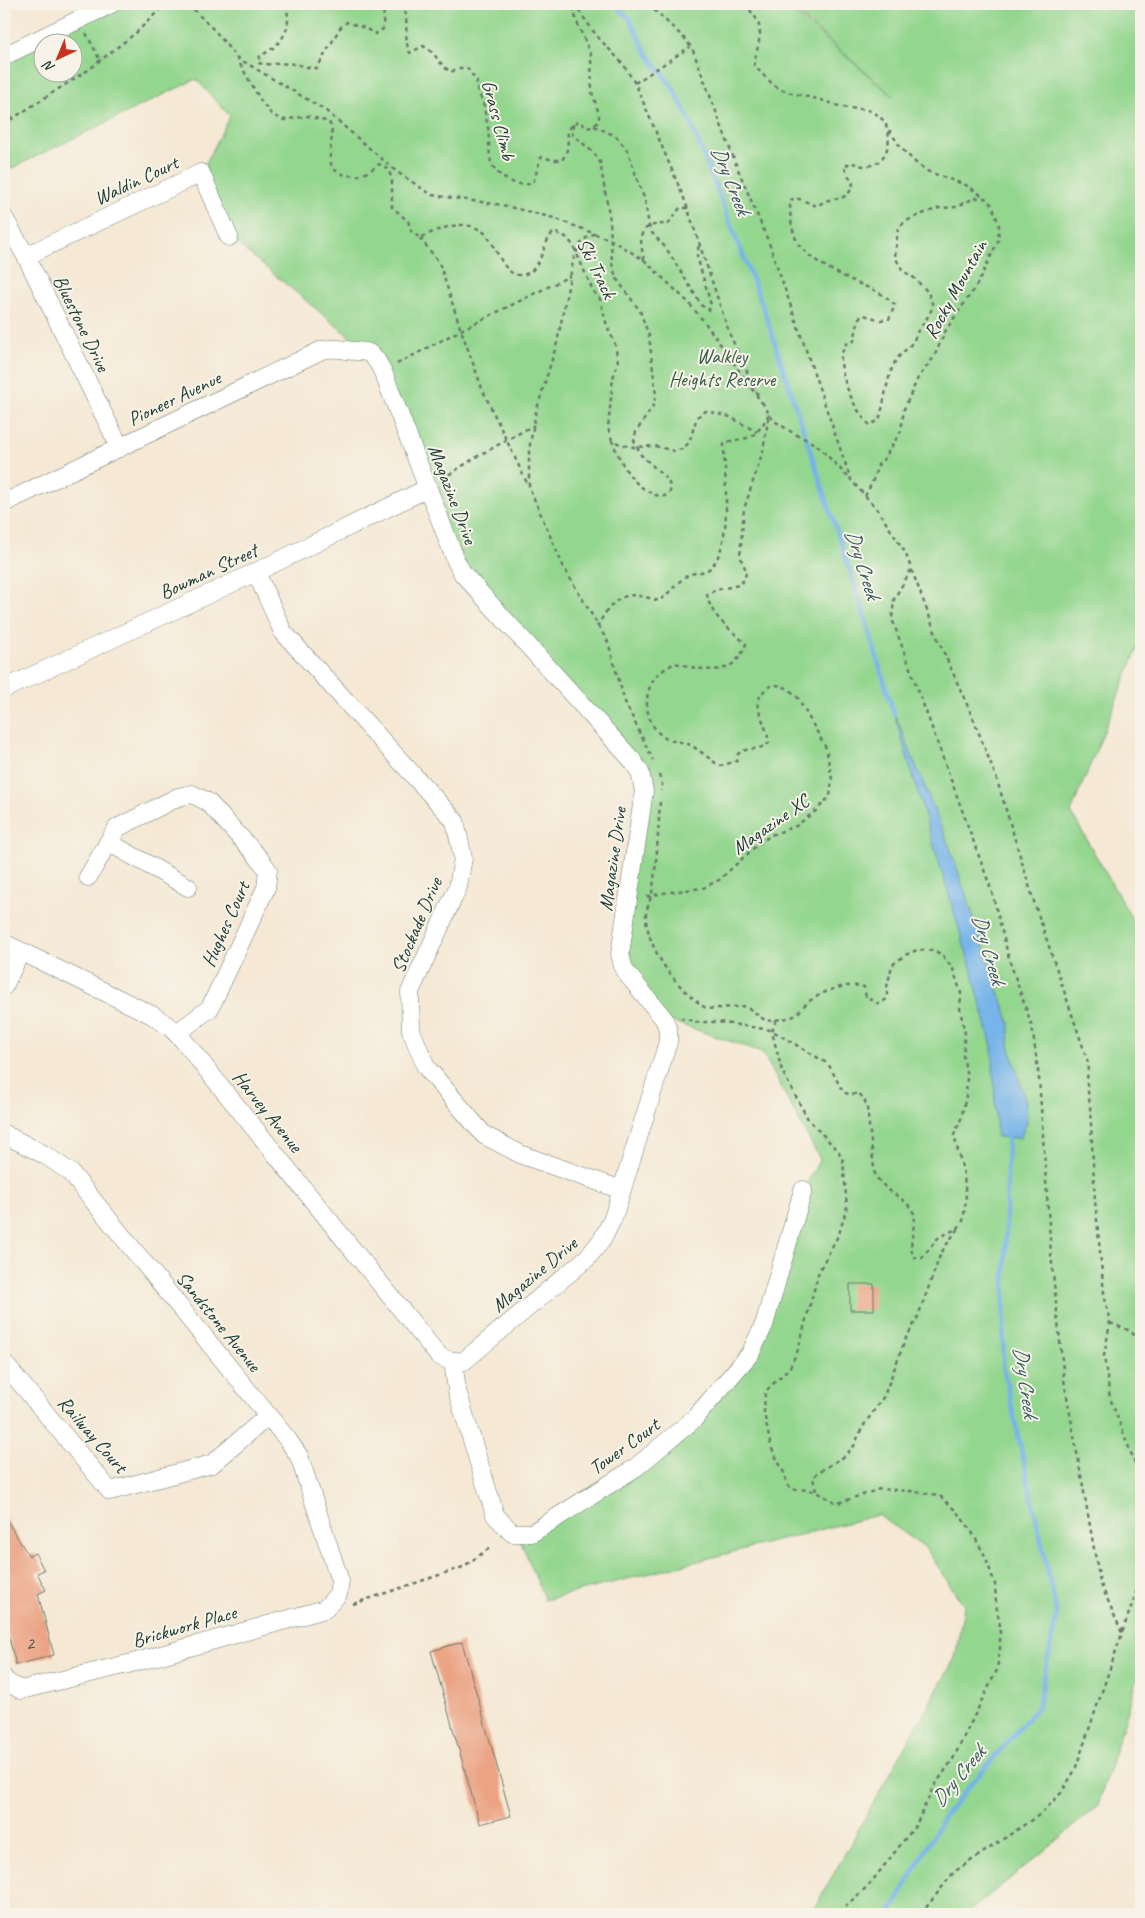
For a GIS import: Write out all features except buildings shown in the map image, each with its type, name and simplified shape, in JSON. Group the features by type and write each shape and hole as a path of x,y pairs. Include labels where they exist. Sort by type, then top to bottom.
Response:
{"street":[{"path":"4,56 111,4"},
{"name":"Waldin Court","path":"26,256 201,172 229,237"},
{"name":"Bluestone Drive","path":"4,218 26,256 120,448"},
{"name":"Pioneer Avenue","path":"4,503 322,350 336,348 367,351"},
{"name":"Magazine Drive","path":"367,351 383,372 463,574 632,760 640,772 644,791 620,954 624,970 664,1019 668,1035 666,1049 622,1190 609,1228 599,1244 587,1258 464,1360 453,1361"},
{"name":"Bowman Street","path":"4,689 256,572 428,488"},
{"name":"Stockade Drive","path":"256,572 284,632 455,822 463,858 458,887 410,992 411,1030 426,1067 484,1135 522,1155 622,1190"},
{"name":"Hughes Court","path":"88,877 117,828 178,797 192,794 208,802 268,870 266,888 210,1008 176,1033"},
{"path":"108,842 188,888"},
{"name":"Harvey Avenue","path":"4,943 152,1015 176,1033 438,1355 453,1361"},
{"path":"4,986 21,951"},
{"name":"Sandstone Avenue","path":"4,1134 45,1155 70,1172 299,1456 340,1581"},
{"name":"Tower Court","path":"453,1361 457,1391 496,1515 512,1533 532,1533 635,1468 694,1419 750,1354 764,1325 803,1190"},
{"name":"Railway Court","path":"4,1362 110,1491 212,1464 268,1416"},
{"name":"Brickwork Place","path":"4,1678 5,1681 20,1690 136,1662 325,1609 338,1594 340,1581"}],"path":[{"path":"4,124 34,106 100,60 137,32 162,7 176,4"},
{"path":"188,4 216,32 236,57 261,101 272,115 283,120 308,116 329,122 332,128 330,162 332,168 338,174 355,176 368,172 380,164 388,169 392,178 392,207 408,220 411,231 420,238 439,262 483,391 507,439 564,568 597,626 606,610 616,600 628,595 639,595 660,601 682,579 690,574 708,570 714,563 721,552 724,522 726,480 724,444 732,440 750,437 762,427 769,414"},
{"path":"285,4 289,23 286,32 280,43 260,56 258,63 268,65 294,64 310,69 318,68 340,28 347,22 365,28 375,34 383,29 384,4"},
{"name":"Grass Climb","path":"402,4 407,17 407,48 410,53 424,46 431,49 444,68 451,72 459,68 467,68 477,81 476,92 483,103 490,134 492,162 500,174 511,182 524,186 533,183 541,157 562,160 566,153 568,131 573,124"},
{"path":"573,4 596,35 623,64 635,82 688,208 730,335 762,403"},
{"path":"573,4 576,20 591,55 592,92 599,114 599,121 594,126 587,128 580,121 573,124 572,134 594,153 600,162 610,220 612,263 616,278 640,311 652,350 656,395 650,410 636,432 634,440 636,447"},
{"path":"648,4 691,46 737,167 769,243 851,480"},
{"path":"744,4 760,25 761,38 754,66 778,88 796,95 844,107 867,108 881,118 902,149 917,164 929,172 966,185 985,198"},
{"path":"79,20 100,60"},
{"path":"635,82 691,46"},
{"path":"236,57 325,110 397,172 432,195 502,205 554,218 611,240 644,260 688,302 706,324 772,420 817,445 877,509 894,534 905,552 936,637 973,718 996,777 1035,905 1088,1062 1087,1085 1090,1105 1095,1200 1104,1293 1110,1323 1104,1356 1110,1398 1141,1479"},
{"path":"594,126 616,136 627,150 645,201 652,233 666,248 702,306 709,310 711,305 697,256 699,242"},
{"name":"Rocky Mountain","path":"865,496 878,465 884,459 901,431 904,409 909,395 918,378 934,357 946,330 978,283 998,241 999,225 997,214 992,204 985,198 975,198 955,207 939,208 906,221 898,228 895,257 903,271 913,277 928,292 933,306 928,318 918,330 911,344 902,351 895,362 889,376 887,392 879,420 870,425 858,411 846,384 840,362 842,352 846,344 854,341 859,318 864,315 881,320 889,319 895,305 884,296 816,260 799,245 794,233 790,202 794,198 802,199 809,204 818,206 830,199 844,198 850,192 853,184 844,167 851,162 866,166 874,164 879,160 887,151 889,130"},
{"path":"644,260 640,239 642,231 649,226 668,224 680,208 688,208"},
{"name":"Ski Track","path":"420,238 450,226 465,225 482,230 492,240 499,259 509,271 527,274 538,261 547,238 554,232 566,237 576,252 593,291 600,299 607,326 615,344 618,362 613,378 608,428 612,440 630,477 646,491 656,495 667,496 671,491 667,479 641,455 636,447"},
{"path":"529,488 529,450 534,424 557,344 574,257 583,240 595,233"},
{"path":"383,372 461,330 570,276"},
{"path":"612,440 620,444 636,447 655,446 674,451 682,449 689,443 697,417 706,411 730,417 757,432"},
{"name":"Magazine XC","path":"642,900 651,895 703,888 718,880 771,835 796,826 817,810 830,796 832,779 826,748 798,698 792,691 782,685 772,685 765,689 757,703 759,713 765,723 768,743 762,748 744,749 738,754 737,761 729,764 720,766 687,743 666,738 656,729 648,717 647,701 650,688 656,676 668,667 675,663 716,671 730,665 741,657 746,644 723,624 708,604 707,594 739,585 745,579 746,570 740,557 744,509 763,452 769,414"},
{"path":"428,488 534,424"},
{"path":"912,569 894,599 892,619 987,879 1010,962 1032,1026 1039,1078 1051,1254 1064,1380 1100,1582 1122,1633"},
{"path":"657,954 668,971 707,1009 746,1006 766,1021 795,1015 808,1002 830,990 844,986 857,985 864,987 866,997 879,1004 887,999 887,987 892,965 905,954 917,950 934,950 943,956 953,969 961,993 960,1009 965,1034 963,1056 966,1096 961,1119 954,1135 964,1175 966,1200 963,1221 941,1253 917,1319 906,1338 884,1396 862,1428 854,1446 845,1456 818,1472 813,1478 816,1491"},
{"path":"677,1014 682,1019 697,1022 718,1022 772,1032 820,1057 830,1067 843,1092 851,1095 858,1093 864,1098 876,1176 886,1188 907,1203 915,1215 911,1247 913,1257 922,1258 938,1238 958,1228"},
{"path":"776,1020 772,1032 782,1071 808,1120 839,1152 843,1161 846,1178 847,1207 839,1234 819,1272 798,1350 790,1367 765,1392 764,1413 771,1447 784,1472 788,1486 796,1490 816,1491 838,1503 880,1489 939,1495 956,1510 971,1530 984,1556 995,1584 1000,1626 997,1670 953,1759 933,1788 916,1825 869,1885 840,1914"},
{"path":"1110,1323 1128,1330 1141,1340"},
{"path":"353,1604 463,1567 491,1547"},
{"path":"921,1914 954,1872 1042,1813 1061,1793 1075,1770 1141,1578"}],"green space":[{"name":"Walkley Heights Reserve","path":"109,4 784,4 893,96 787,4 1141,4 1141,640 1071,812 1141,935 1141,1668 1098,1805 966,1914 811,1914 955,1658 964,1606 925,1547 878,1515 545,1600 517,1533 679,1432 764,1325 803,1190 820,1159 762,1052 664,1019 621,962 643,779 463,574 373,356 229,237 201,173 230,116 196,79 4,172 4,50 32,38 32,82 82,82 82,32 45,32"}],"water":[{"path":"893,710 950,848 1010,1024 1009,1045 1026,1103 1027,1123 1020,1138 997,1137 992,1046 973,975"}],"waterway":[{"name":"Dry Creek","path":"614,4 630,19 648,55 672,86 691,123 762,304 859,598 894,714"},
{"name":"Dry Creek","path":"890,1914 945,1815 1038,1706 1057,1614 1003,1366 1008,1132"}]}
